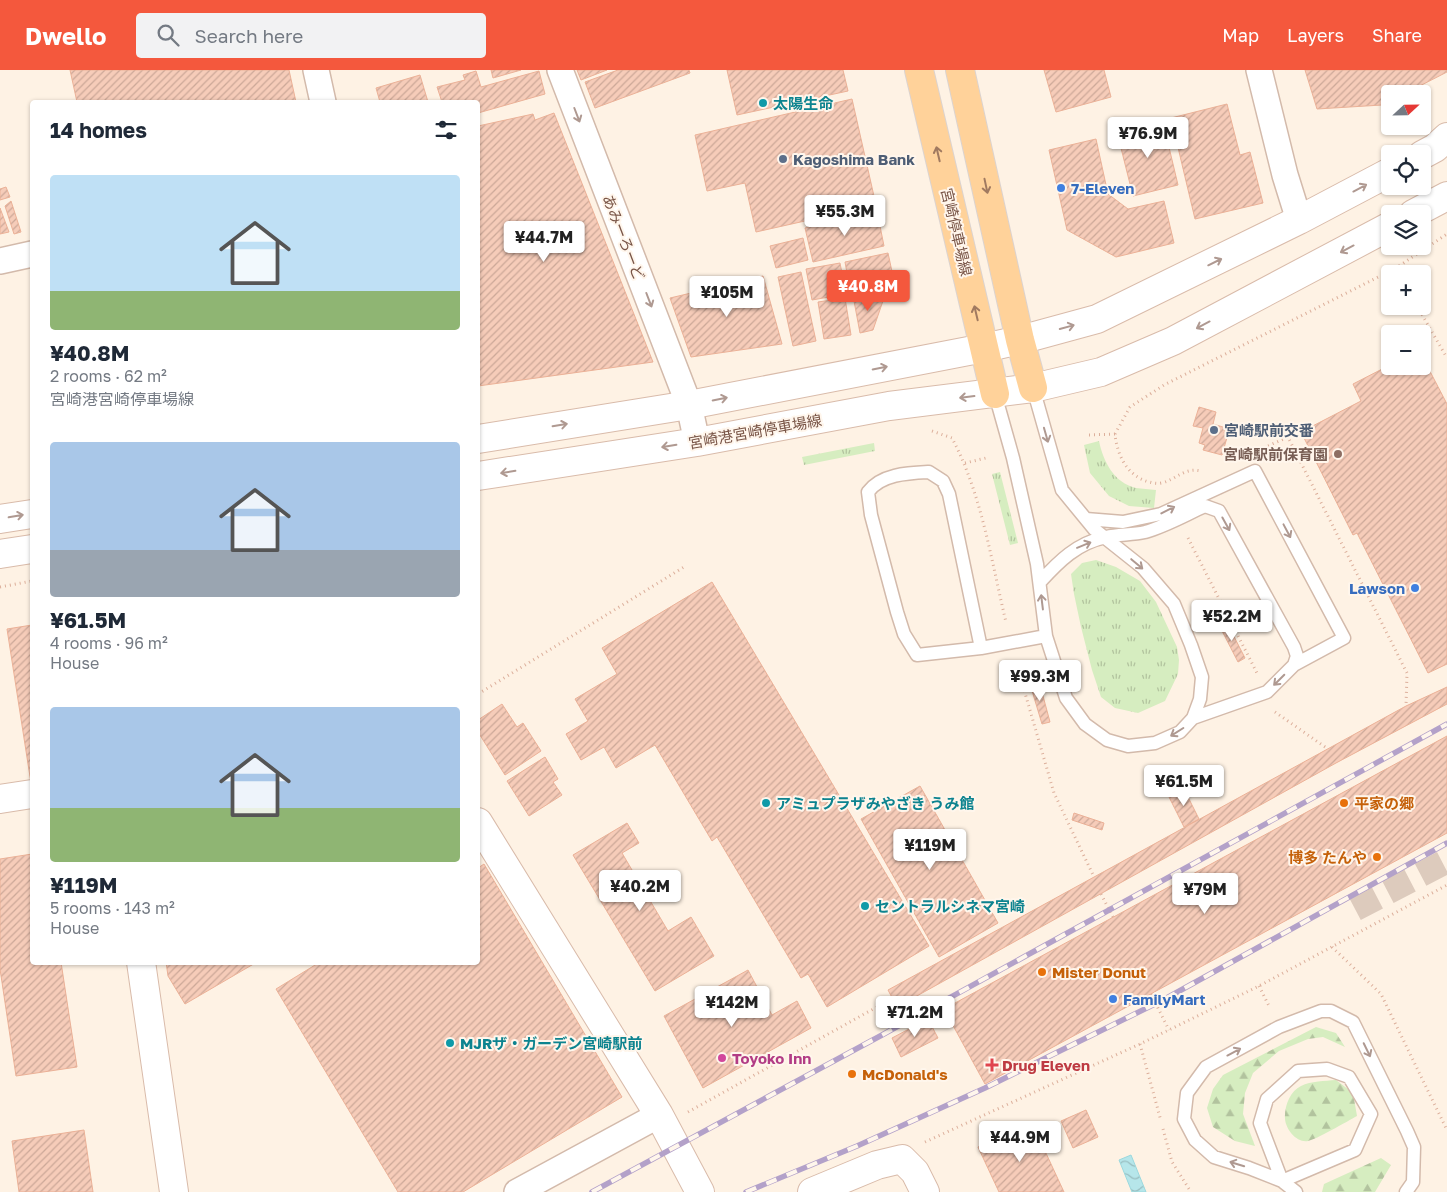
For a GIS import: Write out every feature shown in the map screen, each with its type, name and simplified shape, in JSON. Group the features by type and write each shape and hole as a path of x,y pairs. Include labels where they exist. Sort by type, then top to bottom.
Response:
{"main road":[{"name":"宮崎停車場線","path":"919,70 996,394"},
{"path":"960,70 1020,340 1033,388"}],"street":[{"path":"316,70 323,100"},
{"name":"あみーろーど","path":"560,70 689,405 697,442"},
{"path":"1259,70 1285,175 1299,220"},
{"path":"1431,150 1447,137"},
{"path":"480,439 689,405 984,348 1097,319 1299,220 1381,177"},
{"path":"1430,205 1447,196"},
{"name":"宮崎港宮崎停車場線","path":"480,476 697,442 890,406 1033,388 1101,372 1173,341 1381,231"},
{"path":"0,262 30,254"},
{"path":"0,519 30,514"},
{"path":"0,554 30,549"},
{"path":"0,799 30,794"},
{"path":"480,825 659,1115 700,1192"},
{"path":"141,965 174,1192"},
{"path":"517,1192 659,1115"},
{"path":"812,1192 877,1165 902,1159 915,1172 925,1192"}],"lane":[{"path":"996,394 1013,458 1037,564 1046,636 1066,698 1084,724 1107,740 1128,746 1156,743 1180,732 1193,718 1200,699 1202,677 1192,645 1174,604 1142,568 1094,529 1062,490 1033,388"},
{"path":"1040,582 1059,560 1077,548 1105,537 1143,532 1165,526 1176,513 1255,471 1344,638 1294,665 1266,692 1193,718"},
{"path":"981,648 949,494 943,480 929,472 890,478 874,484 868,492 871,516 904,634 917,655 981,648 1046,636"},
{"path":"1086,519 1123,522 1205,506 1219,511 1294,647 1297,656 1294,665"},
{"path":"1296,1192 1282,1182 1249,1168 1214,1157 1194,1140 1184,1119 1188,1093 1206,1067 1279,1027 1321,1011 1330,1011 1353,1022 1414,1147 1413,1182 1406,1192"},
{"path":"1327,1069 1349,1076 1371,1114 1355,1150 1282,1182 1260,1123 1267,1099 1298,1071 1327,1069"}],"path":[{"path":"1400,265 1447,234"},
{"path":"1210,473 1193,469 1162,483 1155,484 1141,480 1126,468 1116,446 1115,434 1130,407 1164,385 1381,276"},
{"path":"1422,315 1447,358"},
{"path":"1089,436 1115,434"},
{"path":"1253,453 1288,437 1407,673 1406,706"},
{"path":"986,458 965,463 973,486 1008,630"},
{"path":"1155,484 1176,513 1276,714 1328,749"},
{"path":"480,693 684,567"},
{"path":"0,587 30,581"},
{"path":"1014,654 1054,793 1094,877"},
{"path":"922,1144 1169,1030 1259,986 1447,885"},
{"path":"1101,894 1113,917"},
{"path":"1332,947 1381,994 1447,1130"},
{"path":"1151,994 1169,1030"},
{"path":"686,1113 893,998"}],"green space":[{"path":"1099,441 1103,456 1116,476 1128,485 1136,488 1156,490 1154,508 1129,506 1109,496 1090,473 1084,445"},
{"path":"874,443 875,451 804,465 802,457"},
{"path":"1000,472 1018,543 1010,545 992,474"},
{"path":"1096,560 1116,567 1140,581 1156,602 1177,647 1179,660 1178,674 1165,701 1138,713 1115,708 1101,697 1092,670 1081,627 1071,574 1082,563"},
{"path":"1316,1027 1336,1033 1345,1047 1323,1037 1308,1039 1279,1051 1253,1073 1245,1093 1243,1114 1255,1146 1235,1141 1213,1127 1207,1108 1213,1089 1223,1075"},
{"path":"1336,1080 1353,1093 1357,1116 1312,1140 1304,1141 1296,1138 1290,1131 1285,1119 1291,1095 1297,1088 1305,1084"},
{"path":"1381,1158 1391,1165 1375,1192 1322,1192 1324,1184"}],"water":[{"path":"1131,1155 1146,1192 1132,1192 1119,1160"}],"building":[{"path":"70,70 289,70 296,100 77,100"},
{"path":"491,70 521,70 493,78"},
{"path":"577,70 607,70 581,80"},
{"path":"618,70 689,70 690,73 595,108 585,82"},
{"name":"太陽生命","path":"727,70 843,70 848,91 737,115"},
{"path":"1044,70 1104,70 1111,97 1056,112"},
{"path":"1305,70 1447,70 1447,72 1422,85 1381,85 1381,105 1317,109"},
{"path":"476,71 481,87 539,71 545,94 480,112 480,100 441,100 437,87 465,80 463,75"},
{"path":"420,75 427,100 379,100 376,88"},
{"name":"Kagoshima Bank","path":"852,99 876,205 756,232 745,183 707,191 695,135"},
{"path":"1227,104 1240,155 1250,152 1263,203 1195,219 1171,118"},
{"path":"554,113 653,362 480,386 480,126 533,114 535,120"},
{"path":"1163,122 1178,185 1133,196 1117,132"},
{"path":"1096,139 1108,194 1128,209 1164,201 1174,243 1116,257 1067,230 1049,150"},
{"path":"6,187 10,197 0,200 0,189"},
{"path":"11,201 21,232 14,234 5,206"},
{"path":"0,208 9,232 0,234"},
{"path":"877,211 884,246 813,262 805,228"},
{"path":"803,238 808,260 776,268 770,246"},
{"path":"888,253 893,276 888,288 851,295 845,262"},
{"path":"840,263 846,294 812,300 806,269"},
{"path":"801,272 816,341 793,346 778,277"},
{"path":"763,276 782,344 691,357 670,298"},
{"path":"885,295 873,330 860,333 854,301"},
{"path":"845,298 851,335 824,339 818,302"},
{"path":"1381,370 1381,375 1431,375 1431,373 1447,404 1447,664 1428,673 1357,533 1353,535 1301,432 1361,401 1353,384"},
{"name":"宮崎駅前交番","path":"1199,407 1216,412 1213,424 1226,428 1224,433 1228,434 1222,455 1203,450 1205,445 1199,443 1203,428 1193,426"},
{"name":"アミュプラザみやざき うみ館","path":"712,582 929,946 827,1007 808,974 801,978 717,837 712,841 655,745 616,768 604,747 581,760 566,734 588,721 575,699 617,674 602,648"},
{"path":"1226,621 1245,658 1238,662 1219,625"},
{"path":"30,625 30,777 7,629"},
{"path":"1039,681 1050,722 1042,724 1030,684"},
{"path":"1447,687 1447,704 1336,763 897,1007 888,990 1406,706"},
{"path":"502,704 517,727 523,723 541,751 505,775 480,735 480,719"},
{"path":"1447,736 1447,833 985,1084 944,1009"},
{"path":"545,757 558,779 553,782 562,795 529,816 507,781"},
{"path":"920,786 998,923 939,957 861,819"},
{"path":"1183,787 1199,819 1184,827 1168,795"},
{"path":"1074,813 1104,823 1102,830 1072,820"},
{"path":"627,823 639,843 622,853 668,931 691,917 714,956 655,991 573,855"},
{"path":"30,854 30,965 61,965 77,1067 16,1076 0,969 0,859"},
{"name":"MJRザ・ガーデン宮崎駅前","path":"484,864 622,1097 463,1192 398,1192 276,989 315,965 480,965 480,867"},
{"path":"166,965 252,965 185,1004 168,976"},
{"name":"Toyoko Inn","path":"748,970 772,1015 797,1001 811,1028 703,1088 664,1016"},
{"path":"928,1019 938,1038 901,1057 892,1038"},
{"path":"1086,1110 1098,1137 1073,1148 1061,1121"},
{"path":"1032,1123 1064,1192 999,1192 978,1147"},
{"path":"84,1130 93,1192 19,1192 12,1141"}],"tunnel":[{"path":"1355,909 1447,861"}],"railway":[{"path":"592,1192 882,1035 1447,724"},
{"path":"746,1192 857,1146 985,1088 1163,1000 1447,843"}],"place":[{"name":"太陽生命","path":"763,103"},
{"name":"Kagoshima Bank","path":"783,159"},
{"name":"7-Eleven","path":"1061,188"},
{"name":"宮崎駅前交番","path":"1214,430"},
{"name":"宮崎駅前保育園","path":"1338,454"},
{"name":"Lawson","path":"1415,588"},
{"name":"アミュプラザみやざき うみ館","path":"766,803"},
{"name":"平家の郷","path":"1344,803"},
{"name":"博多 たんや","path":"1377,857"},
{"name":"セントラルシネマ宮崎","path":"865,906"},
{"name":"Mister Donut","path":"1042,972"},
{"name":"FamilyMart","path":"1113,999"},
{"name":"MJRザ・ガーデン宮崎駅前","path":"450,1043"},
{"name":"Toyoko Inn","path":"722,1058"},
{"name":"Drug Eleven","path":"992,1065"},
{"name":"McDonald's","path":"852,1074"}]}
